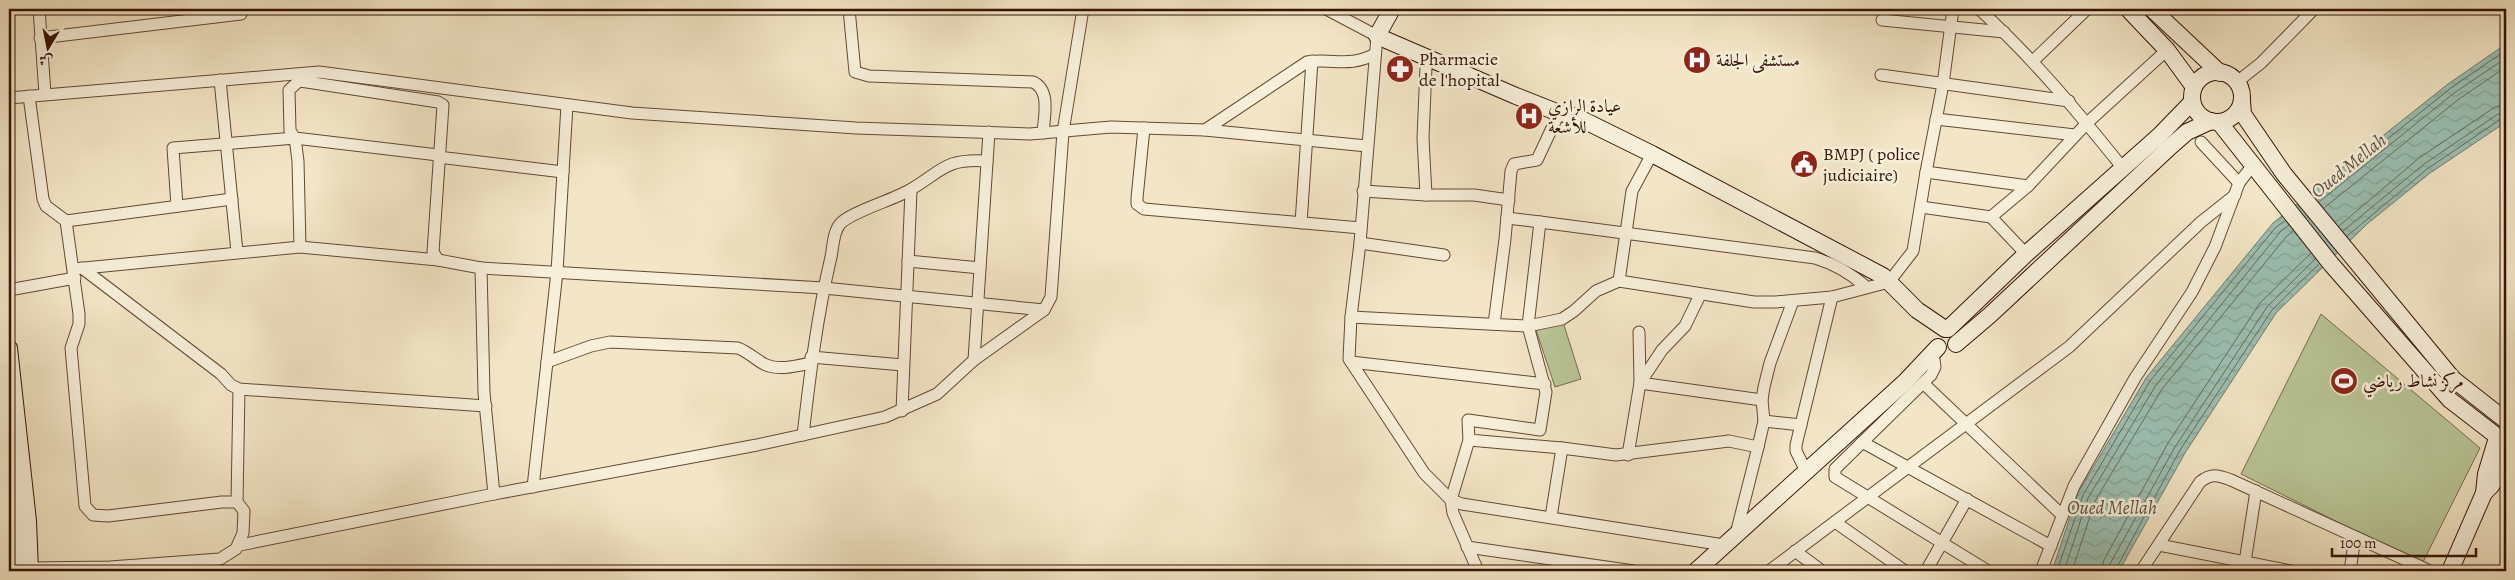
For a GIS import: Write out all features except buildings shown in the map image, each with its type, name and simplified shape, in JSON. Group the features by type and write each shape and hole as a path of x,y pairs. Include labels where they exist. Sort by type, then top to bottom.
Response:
{"street":[{"path":"39,9 45,94"},
{"path":"849,9 855,72 868,76 1033,82 1040,85 1044,92 1043,133"},
{"path":"26,570 176,566 220,560 240,545 803,435 902,411 937,394 974,360 1044,310 1051,297 1063,132 1083,9"},
{"path":"1326,9 1376,36 1559,113 1584,120 1652,154 1886,279 1917,310 1940,340 1935,366 1923,383 1835,469 1835,477 1988,571"},
{"path":"1392,9 1376,36 1360,243 1348,352 1350,362 1424,473 1452,500 1475,507 1551,517 1724,545"},
{"path":"1351,317 1528,326 1562,318 1574,311 1596,291 1619,281 1754,302 1832,297 1886,279 1913,251 1943,84 1953,9"},
{"path":"2032,61 2087,9"},
{"path":"2128,9 2166,50 2193,94 2199,114 2215,122 2331,264 2450,400 2499,441"},
{"path":"2152,9 2220,73 2237,82 2242,101 2242,114 2284,174 2453,379 2505,418 2496,424 2499,441 2484,479 2484,493"},
{"path":"2237,82 2261,63 2314,9"},
{"path":"1986,11 2069,100 2122,166"},
{"path":"40,38 241,14"},
{"path":"1882,20 2004,32"},
{"path":"1991,217 2028,186 2087,123 2166,50"},
{"path":"1205,130 1307,62 1352,63 1375,54"},
{"path":"1426,195 1423,138 1426,68 1431,59"},
{"path":"1301,223 1312,61"},
{"path":"9,98 319,72 632,113 856,128 989,132 1043,133 1111,127 1205,130 1368,146"},
{"path":"1696,571 1905,382 1940,340 2026,254 2122,166 2160,136 2205,76 2220,73"},
{"path":"1881,75 2069,100"},
{"path":"220,80 237,252"},
{"path":"300,247 298,161 294,138 290,131 289,90 299,81 438,102 443,105 438,156 433,252 438,260"},
{"path":"29,96 44,203 66,221 77,271 79,324 71,348 85,506 93,515 108,516 222,502 237,502"},
{"path":"1940,340 1954,333 1956,344 1990,316 2187,132 2234,116 2242,101"},
{"path":"533,487 557,272 567,105"},
{"path":"1494,324 1514,164 1538,160 1559,113"},
{"path":"1936,119 2075,135"},
{"path":"1144,128 1137,198 1140,207 1144,209 1361,228"},
{"path":"974,360 989,132"},
{"path":"177,206 173,148 294,138 563,172"},
{"path":"2201,142 2239,183"},
{"path":"1619,281 1628,234 1632,191 1652,154"},
{"path":"803,435 811,360 824,288 839,225 848,218 911,190 944,166 955,161 987,161"},
{"path":"2041,571 2074,486 2135,378 2192,292 2215,247 2239,183 2252,166"},
{"path":"1926,172 2028,186"},
{"path":"902,411 911,190"},
{"path":"1363,191 1426,195 1474,195 1509,200"},
{"path":"1769,571 2068,347 2201,222 2235,195"},
{"path":"66,221 232,199"},
{"path":"1921,207 1991,217 2026,254"},
{"path":"1507,218 1815,258 1834,264 1850,273 1865,286"},
{"path":"1536,445 1546,400 1545,384 1528,326 1540,222"},
{"path":"1360,243 1444,255"},
{"path":"9,290 77,271 237,252 300,247 438,260 481,268 824,288 1044,310"},
{"path":"908,261 980,268"},
{"path":"481,268 484,393 494,494"},
{"path":"77,271 221,374 231,385 240,389 486,406"},
{"path":"1640,383 1662,350 1685,326 1700,295"},
{"path":"1806,471 1796,451 1832,297"},
{"path":"1736,534 1764,421 1762,400 1770,364 1793,301"},
{"path":"1628,455 1640,383 1639,332"},
{"path":"547,362 591,346 610,342 738,348 750,352 764,364 774,367 811,360 903,365"},
{"path":"9,348 27,503 26,570"},
{"path":"1350,362 1545,384"},
{"path":"1640,383 1762,400"},
{"path":"1923,383 2062,515"},
{"path":"240,389 237,502 244,510 244,533 240,545"},
{"path":"1478,571 1453,513 1452,500 1469,440 1468,420 1540,430"},
{"path":"1764,421 1801,425"},
{"path":"1469,440 1628,455 1729,441 1758,447"},
{"path":"1862,442 2051,546"},
{"path":"1551,517 1562,448"},
{"path":"9,459 16,523 26,570"},
{"path":"2450,571 2484,493 2491,486 2506,460"},
{"path":"2141,571 2200,482 2207,476 2219,476 2256,491 2430,571"},
{"path":"2245,562 2256,491"},
{"path":"1926,571 1967,499"},
{"path":"1835,522 1905,571"},
{"path":"2350,571 2355,536"},
{"path":"2159,545 2292,571"},
{"path":"1467,548 1634,571"},
{"path":"1795,551 1822,571"}],"green space":[{"name":"مركز نشاط رياضي","path":"2321,314 2480,448 2422,564 2241,474"},
{"path":"1563,322 1581,379 1555,387 1536,330"}],"water":[{"name":"Oued Mellah","path":"2506,44 2506,122 2430,173 2367,224 2276,313 2185,453 2119,571 2052,571 2078,493 2146,378 2273,223 2448,84"}],"place":[{"name":"مستشفى الجلفة","path":"1697,60"},
{"name":"Pharmacie de l'hopital","path":"1400,69"},
{"name":"عيادة الرازي للأشعة","path":"1529,116"},
{"name":"BMPJ ( police judiciaire)","path":"1804,164"},
{"name":"مركز نشاط رياضي","path":"2344,381"}]}
